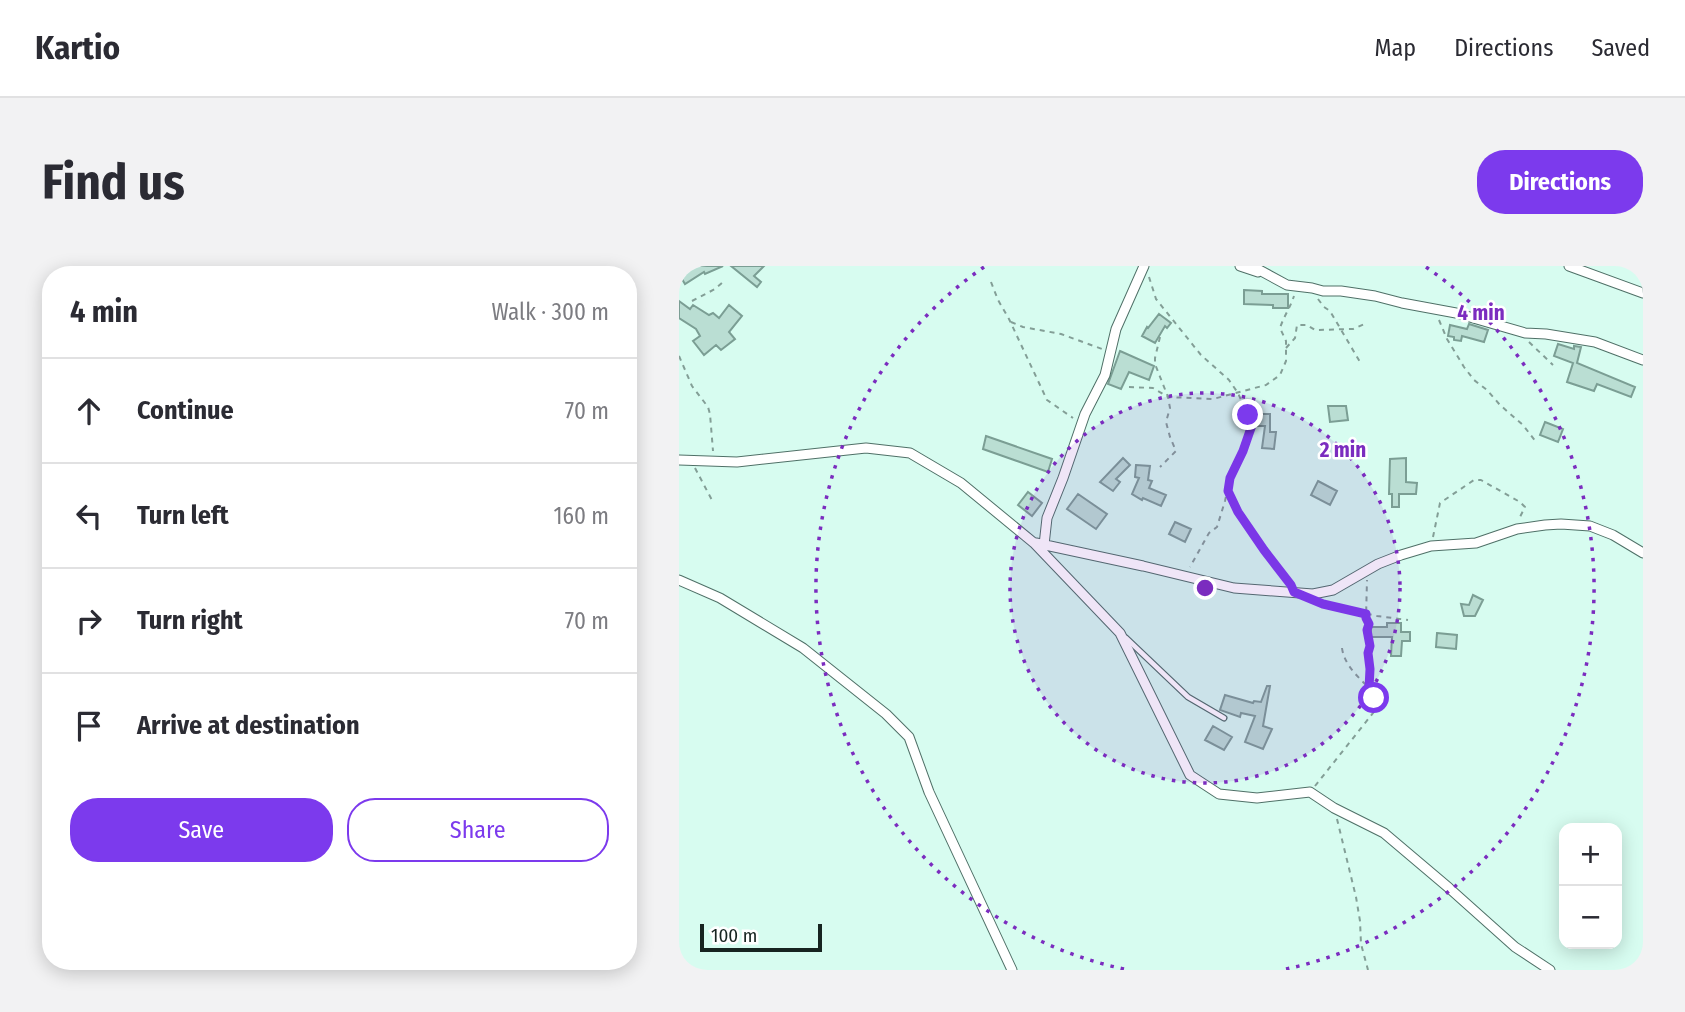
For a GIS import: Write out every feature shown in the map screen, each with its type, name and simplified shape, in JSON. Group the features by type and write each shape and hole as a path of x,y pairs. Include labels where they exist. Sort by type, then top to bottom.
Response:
{"street":[{"path":"1039,544 1081,425 1105,375 1116,329 1144,266"},
{"path":"1240,266 1269,276"},
{"path":"1252,266 1287,285 1323,292 1363,293 1456,313 1525,333 1595,342 1643,360"},
{"path":"1569,266 1643,293"},
{"path":"679,460 737,462 866,448 910,453 961,484 1039,544 1120,633 1190,775 1219,794 1257,798 1310,792 1384,833 1515,947 1550,970"},
{"path":"1039,544 1234,588 1313,594 1333,590 1378,564 1431,546 1476,543 1514,530 1561,524 1590,526 1613,535 1643,553"},
{"path":"679,580 720,598 803,648 886,714 909,737 929,792 1012,970"}],"lane":[{"path":"1120,633 1188,697 1224,718"}],"path":[{"path":"1149,276 1156,299 1201,355 1229,380 1252,425 1230,478 1217,527 1209,533 1186,576"},
{"path":"991,282 1047,400 1071,415 1081,425"},
{"path":"692,301 722,283"},
{"path":"1129,387 1153,387 1168,397 1213,399 1266,385 1280,375 1286,361 1286,341 1280,328 1293,297 1304,287 1330,311 1360,362"},
{"path":"1435,309 1447,339 1464,367 1474,380 1523,425 1536,442"},
{"path":"1010,321 1023,327 1061,334 1111,352"},
{"path":"1286,348 1295,338 1297,325 1307,325 1315,330 1353,329 1367,323"},
{"path":"1516,329 1553,365"},
{"path":"1160,337 1155,364 1168,397 1170,408 1166,422 1176,451 1160,467"},
{"path":"679,356 692,386 708,407 714,461"},
{"path":"692,460 713,502"},
{"path":"1431,546 1440,503 1474,480 1494,486 1525,507 1514,530"},
{"path":"1228,491 1238,512 1294,592"},
{"path":"1369,569 1366,586 1366,618 1369,624 1367,630 1370,646 1369,688"},
{"path":"1313,600 1366,614 1408,620"},
{"path":"1310,792 1377,708 1369,688 1350,668 1342,648"},
{"path":"1335,808 1356,898 1361,944 1368,970"}],"building":[{"path":"679,266 723,266 705,274 704,272 685,284 679,274"},
{"path":"731,266 764,266 754,276 761,282 757,287"},
{"path":"1244,290 1262,291 1262,294 1288,294 1288,308 1244,304"},
{"path":"679,301 690,309 693,305 719,318 729,305 742,316 729,332 735,339 721,350 716,345 704,355 693,341 700,336 696,329 679,318"},
{"path":"1159,314 1171,323 1167,328 1165,326 1155,343 1142,336"},
{"path":"1469,324 1488,330 1484,342 1462,336 1461,341 1454,340 1454,337 1448,336 1450,325 1467,329"},
{"path":"1558,344 1574,349 1574,346 1581,347 1577,363 1635,387 1631,397 1597,384 1594,391 1567,382 1573,363 1554,356"},
{"path":"1120,351 1154,366 1149,380 1129,372 1121,389 1108,384"},
{"path":"1328,406 1346,406 1348,420 1330,422"},
{"path":"1255,414 1270,414 1270,432 1276,432 1274,449 1262,448 1265,426 1255,426"},
{"path":"1545,422 1563,429 1558,442 1540,435"},
{"path":"986,436 1052,459 1048,472 983,449"},
{"path":"1123,458 1130,465 1116,479 1120,482 1113,491 1100,482"},
{"path":"1406,458 1406,482 1417,483 1416,494 1399,494 1399,507 1392,507 1392,494 1389,494 1390,459"},
{"path":"1136,465 1150,466 1148,480 1152,481 1149,488 1166,495 1161,506 1132,494 1139,478 1135,477"},
{"path":"1318,481 1337,491 1330,505 1311,495"},
{"path":"1028,492 1042,503 1032,516 1018,505"},
{"path":"1078,494 1107,514 1096,529 1067,509"},
{"path":"1175,522 1191,529 1185,542 1169,534"},
{"path":"1473,595 1483,600 1475,616 1464,616 1461,604 1469,605"},
{"path":"1387,623 1401,623 1401,632 1410,632 1410,641 1402,641 1401,656 1391,656 1392,637 1371,637 1371,627 1387,627"},
{"path":"1437,633 1457,635 1456,649 1436,647"},
{"path":"1267,686 1270,686 1263,726 1272,729 1263,749 1245,742 1255,716 1241,713 1240,717 1220,710 1225,695 1253,703 1261,702"},
{"path":"1213,726 1232,737 1224,750 1205,740"}],"route":[{"path":"1248,415 1252,425 1230,478 1228,491 1238,512 1294,592 1323,604 1366,614 1370,646 1369,688 1374,698"}]}
